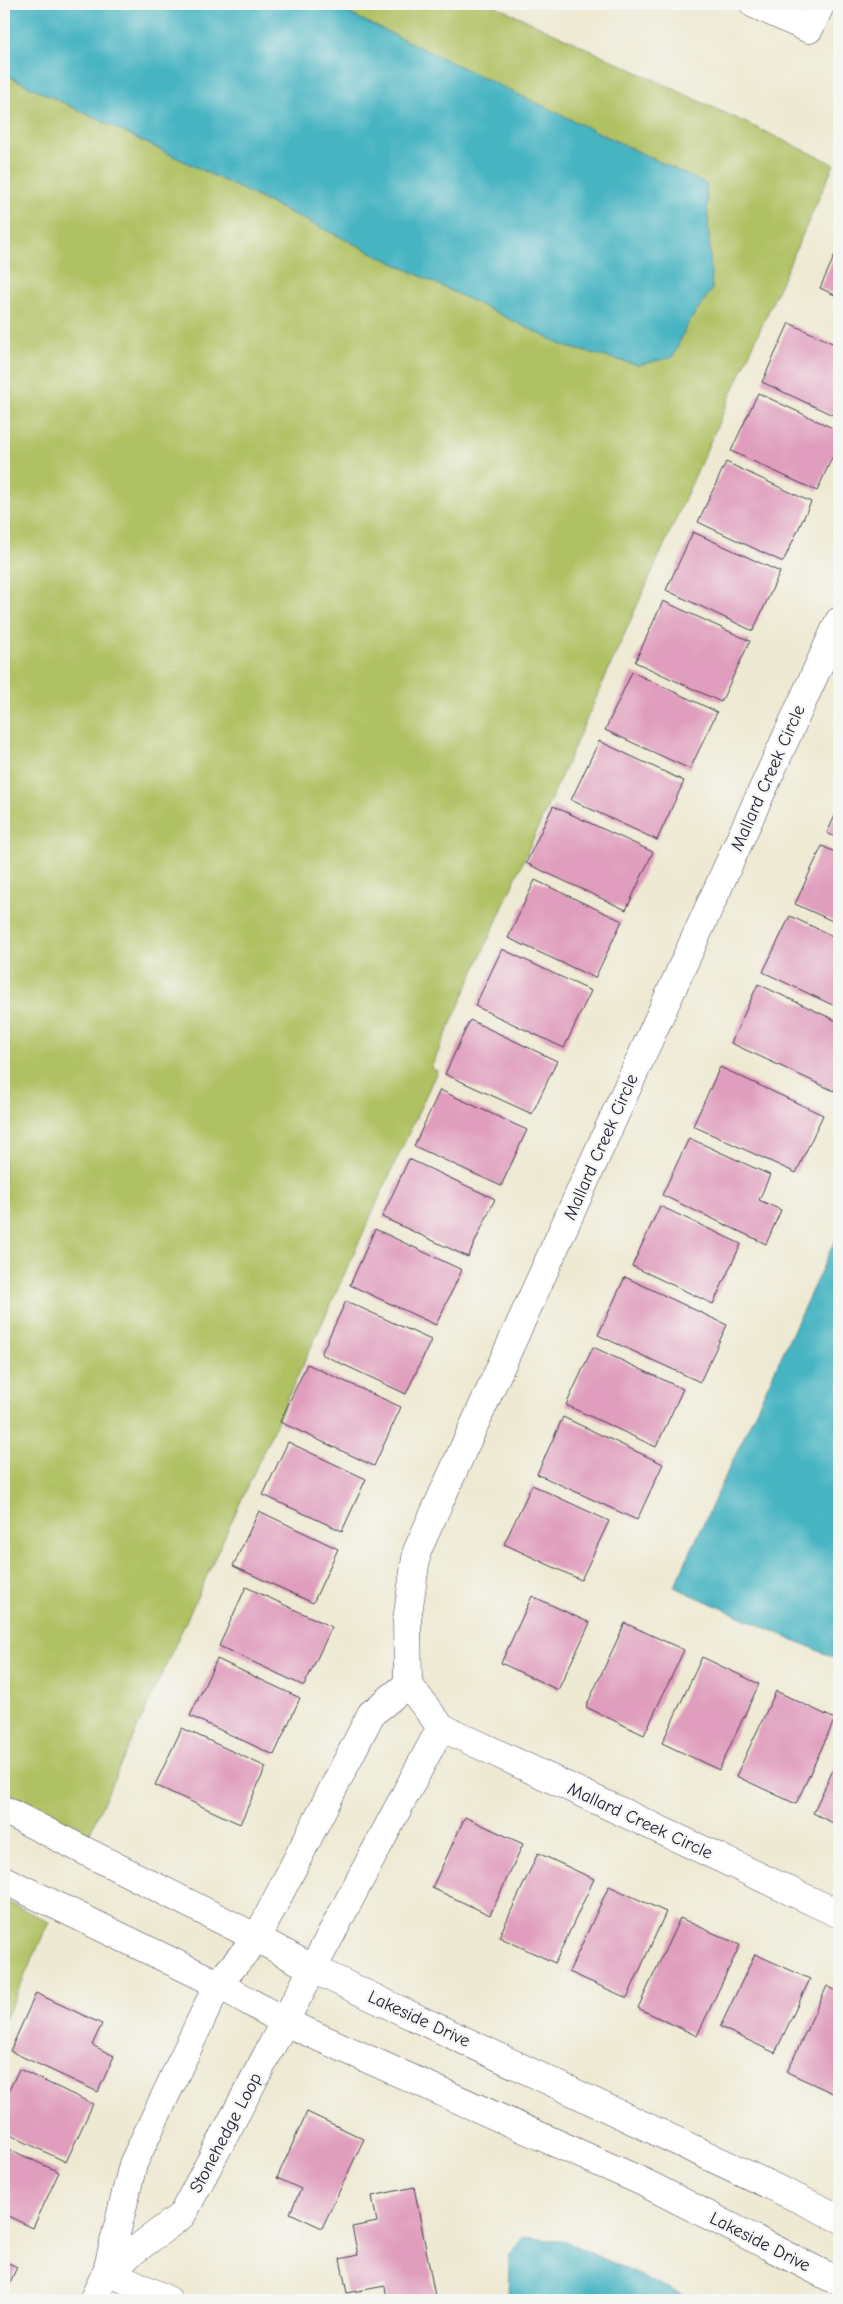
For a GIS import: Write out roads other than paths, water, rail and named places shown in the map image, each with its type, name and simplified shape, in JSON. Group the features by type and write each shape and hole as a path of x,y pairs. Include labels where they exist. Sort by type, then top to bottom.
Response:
{"street":[{"path":"754,4 809,29 821,4"},
{"name":"Mallard Creek Circle","path":"839,622 418,1551 407,1620 408,1684 441,1727 839,1914"},
{"path":"257,1938 372,1714 408,1684"},
{"path":"313,1969 441,1727"},
{"name":"Lakeside Drive","path":"4,1810 257,1938 313,1969 839,2218"},
{"name":"Lakeside Drive","path":"4,1880 218,1984 285,2022 642,2182 839,2282"},
{"name":"Stonehedge Loop","path":"93,2300 107,2271 133,2164 218,1984 257,1938"},
{"name":"Stonehedge Loop","path":"107,2271 182,2215 313,1969"},
{"path":"107,2271 168,2300"}],"water":[{"path":"4,4 329,4 706,184 712,289 687,325 673,357 638,365 567,347 4,74"},
{"path":"839,1232 839,1660 674,1587"},
{"path":"523,2237 567,2242 694,2300 508,2300 509,2256"}]}
